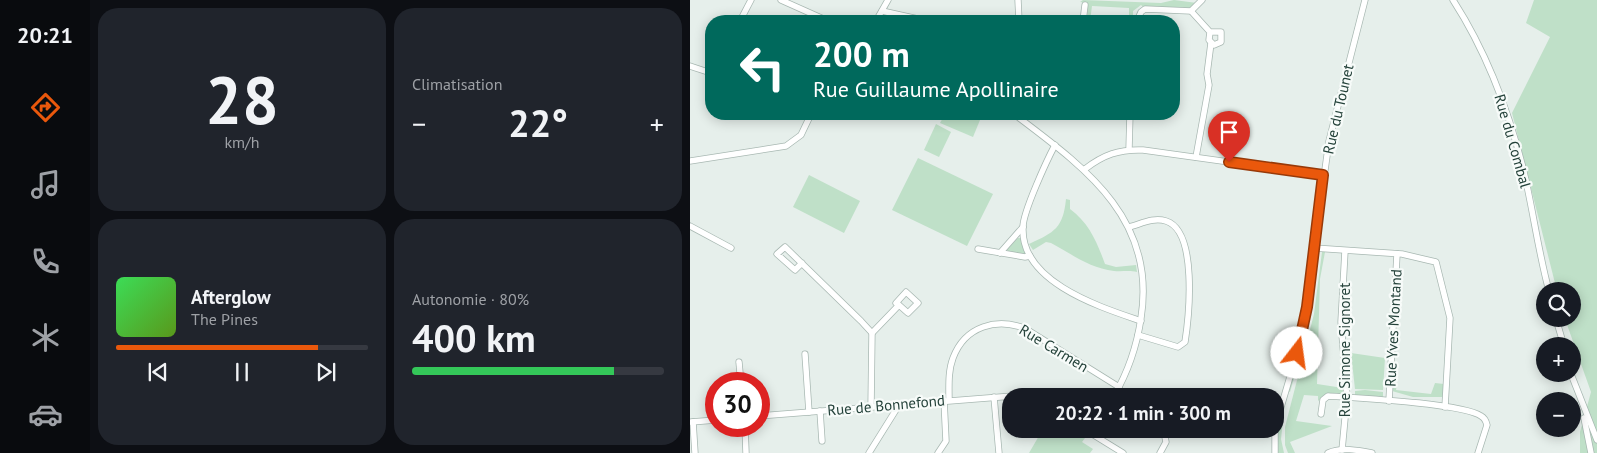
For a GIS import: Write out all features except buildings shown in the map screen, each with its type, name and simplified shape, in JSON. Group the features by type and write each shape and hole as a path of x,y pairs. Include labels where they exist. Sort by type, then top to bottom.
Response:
{"street":[{"path":"743,15 751,0"},
{"path":"782,0 815,15"},
{"path":"880,15 888,0"},
{"path":"1018,0 1019,15"},
{"path":"1191,11 1202,0"},
{"name":"Rue du Tounet","path":"1284,397 1302,336 1323,175 1331,131 1365,0"},
{"name":"Rue du Combal","path":"1453,0 1481,47 1510,123 1523,169 1547,282"},
{"path":"1084,15 1085,5"},
{"path":"1141,15 1145,9 1191,11 1210,32 1220,32 1223,38 1219,44 1211,43"},
{"path":"882,11 900,15"},
{"path":"1196,157 1209,85 1207,74 1211,43 1209,40 1210,32"},
{"path":"690,66 705,71"},
{"path":"690,162 786,146 801,135 808,120"},
{"path":"1022,120 1085,169 1105,191 1129,227 1143,270 1141,321 1138,335 1119,387"},
{"path":"1129,149 1130,120"},
{"path":"1000,253 1022,227 1048,159 1055,146"},
{"path":"1085,169 1101,157 1129,149 1323,175"},
{"path":"1129,227 1159,219 1177,227 1181,235 1191,286 1185,342 1178,346 1138,335"},
{"path":"690,226 731,248"},
{"path":"1022,227 1030,256 1045,274 1078,296 1141,321"},
{"path":"1314,248 1397,254 1433,259 1438,266 1450,318 1445,407"},
{"path":"978,249 1026,257 1030,256"},
{"name":"Rue Simone Signoret","path":"1342,450 1347,397 1342,322 1345,251"},
{"name":"Rue Yves Montand","path":"1389,402 1397,254"},
{"path":"802,263 872,333"},
{"path":"871,407 872,333 899,305"},
{"name":"Rue Carmen","path":"938,453 946,441 947,400 953,358 960,345 984,325 998,322 1011,323 1026,329 1119,387"},
{"path":"805,354 809,412"},
{"path":"739,362 740,372"},
{"path":"994,397 999,453"},
{"name":"Rue de Bonnefond","path":"770,415 1002,397"},
{"path":"1321,414 1324,397 1347,397 1445,407 1476,414 1485,419 1487,425 1478,453"},
{"path":"1581,403 1597,440"},
{"path":"1581,403 1591,453"},
{"path":"870,453 899,405"},
{"path":"820,411 822,442"},
{"path":"695,453 692,422 705,421"},
{"path":"745,437 746,453"},
{"path":"1102,438 1123,453"},
{"path":"1160,453 1166,442 1165,438"},
{"path":"1275,438 1275,453"},
{"path":"1328,453 1342,450 1372,453"}],"green space":[{"path":"1083,0 1161,3 1174,0 1197,3 1187,9 1149,6 1144,8 1141,5 1133,11 1133,15 1129,15 1129,8 1092,6 1091,15 1087,15 1088,3 1080,2"},
{"path":"1534,0 1597,0 1597,453 1580,453 1581,428 1591,392 1581,364 1581,337 1571,337 1568,327 1581,327 1581,282 1555,282 1512,113 1550,37 1526,23"},
{"path":"942,120 980,120 973,137 940,123"},
{"path":"936,124 951,132 939,157 924,150"},
{"path":"918,158 993,194 967,246 892,210"},
{"path":"809,175 860,201 844,233 793,207"},
{"path":"1066,199 1070,200 1070,209 1077,214 1092,234 1105,264 1116,267 1136,265 1137,272 1114,271 1097,267 1051,243 1046,242 1033,250 1029,244 1051,232 1060,223"},
{"path":"1018,238 1021,238 1025,255 1008,252 1007,249"},
{"path":"1318,251 1308,330 1290,392 1288,391 1302,342"},
{"path":"1322,252 1325,252 1320,279 1317,384 1343,388 1344,395 1326,394 1318,401 1318,396 1304,395 1296,421 1332,426 1290,442 1295,453 1288,453 1285,445 1285,427 1314,314"},
{"path":"1351,353 1385,358 1383,390 1355,389"},
{"path":"1394,383 1397,384 1396,390 1431,394 1435,383 1444,384 1444,397 1413,397 1392,391"},
{"path":"1355,391 1383,392 1383,399 1355,396"},
{"path":"1038,438 1085,438 1082,442 1093,449 1090,453 1029,453"},
{"path":"1277,438 1281,438 1284,453 1278,453"}],"route":[{"path":"1229,162 1323,175 1307,307 1297,353"}]}
